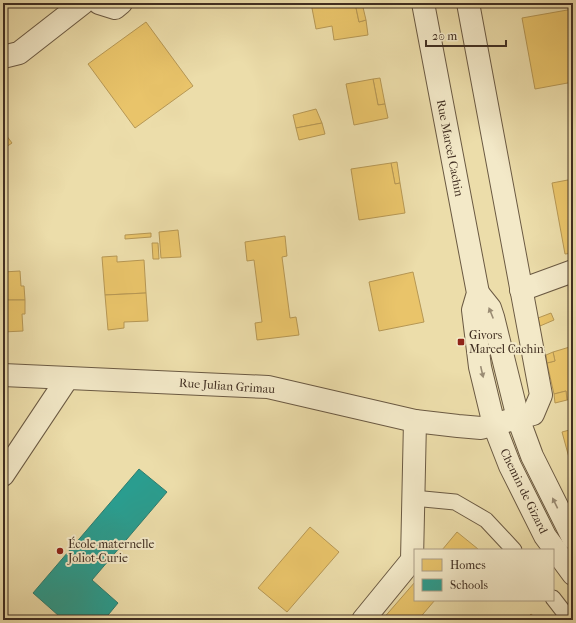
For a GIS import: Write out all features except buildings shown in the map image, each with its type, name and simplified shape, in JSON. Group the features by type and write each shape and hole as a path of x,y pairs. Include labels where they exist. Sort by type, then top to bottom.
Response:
{"street":[{"path":"3,56 19,53 83,3"},
{"path":"99,3 115,8 121,3"},
{"name":"Rue Marcel Cachin","path":"423,3 478,293 473,310 480,367 494,425"},
{"path":"468,3 541,395 533,414 518,418"},
{"path":"521,290 573,271"},
{"name":"Rue Marcel Cachin","path":"478,293 490,308 494,317 518,418"},
{"name":"Rue Julian Grimau","path":"3,375 268,387 415,421 481,428 518,418"},
{"path":"3,475 67,379"},
{"name":"Chemin de Gizard","path":"518,418 532,456 573,538"},
{"path":"363,620 412,560 415,421"},
{"name":"Chemin de Gizard","path":"494,425 510,466 545,536 573,574"}],"lane":[{"path":"413,498 455,502 486,520 513,549"},
{"path":"554,599 570,620"}],"place":[{"name":"Givors Marcel Cachin","path":"461,342"},
{"name":"École maternelle Joliot-Curie","path":"60,551"}]}
